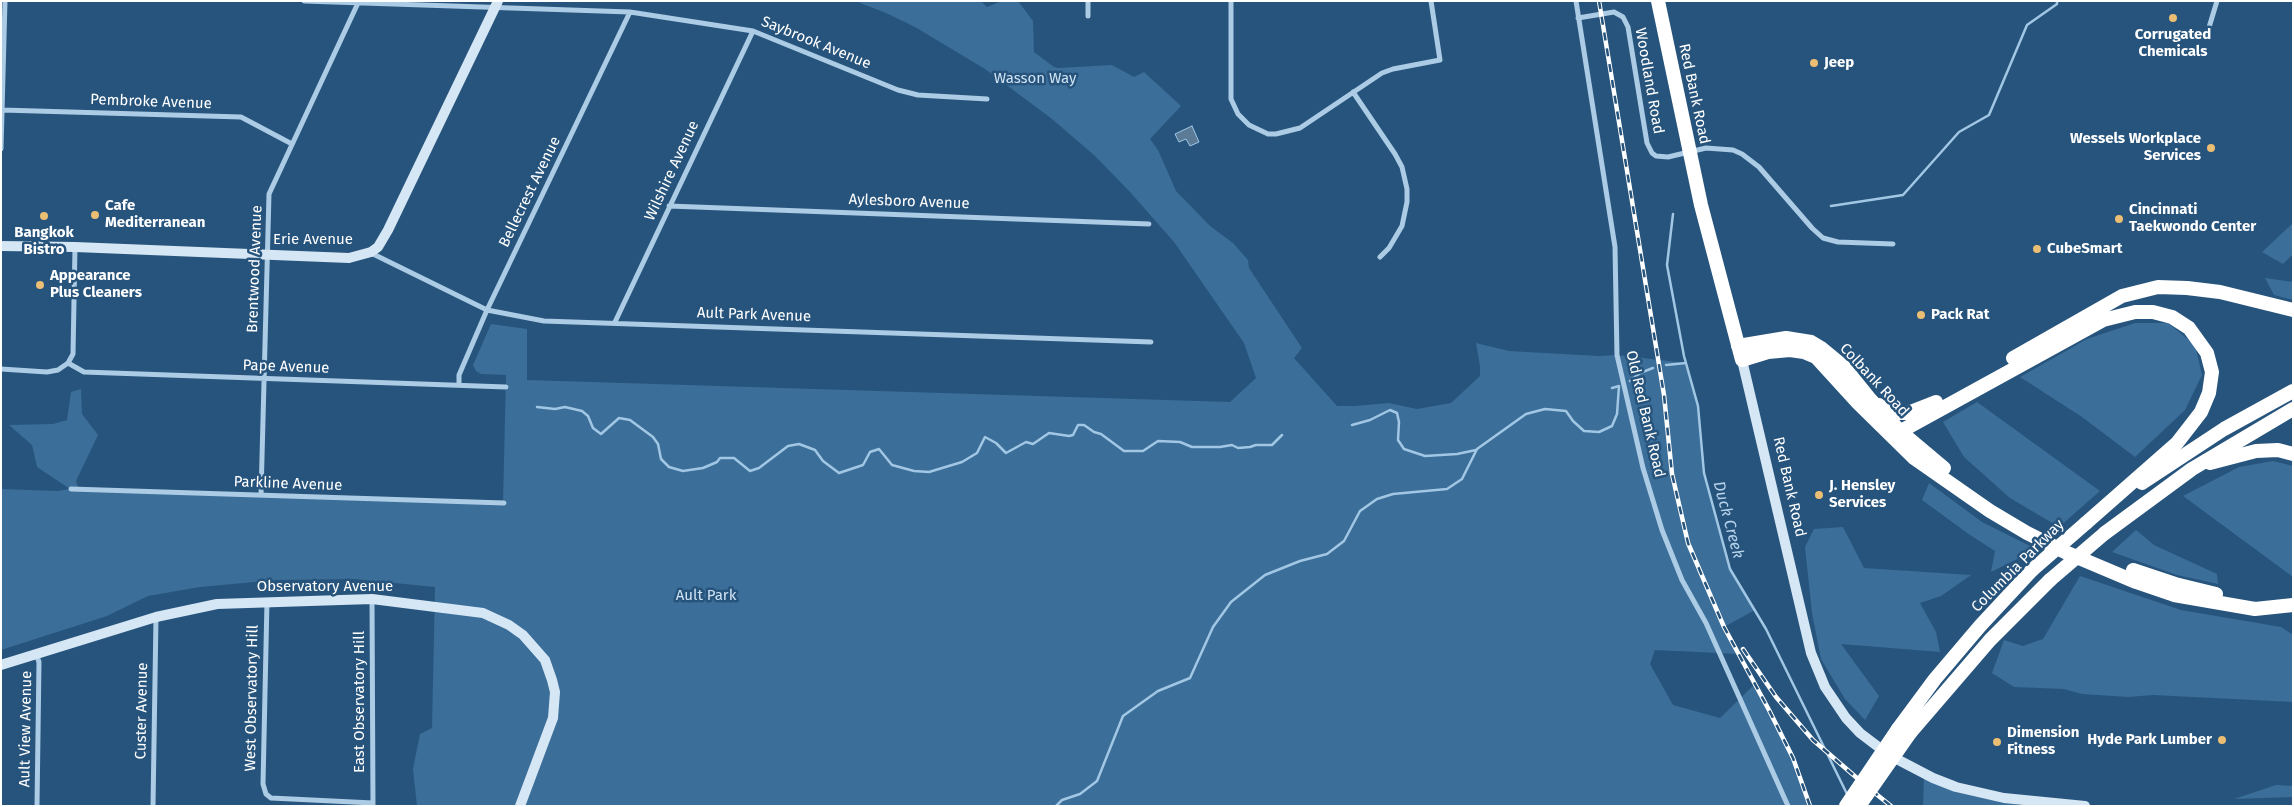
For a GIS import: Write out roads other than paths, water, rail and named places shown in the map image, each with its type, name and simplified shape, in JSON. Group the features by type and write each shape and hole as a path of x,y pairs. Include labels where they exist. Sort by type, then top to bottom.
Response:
{"highway":[{"name":"Red Bank Road","path":"1658,1 1701,205 1742,360"},
{"path":"1868,398 1894,413 1908,413 1923,408 2122,296 2158,287 2220,292 2293,310"},
{"path":"1896,434 2102,320 2135,312 2153,312 2172,317 2189,328 2207,353 2212,372 2201,412 2176,443 2086,523"},
{"name":"Colbank Road","path":"1738,346 1786,338 1811,342 1831,355 1896,434"},
{"name":"Colbank Road","path":"1742,360 1768,352 1790,350 1804,352 1816,358 1896,434"},
{"name":"Columbia Parkway","path":"1859,806 1935,679 1980,626 2032,570 2086,523 2189,451 2293,390"},
{"name":"Columbia Parkway","path":"1846,806 1866,773 1990,640 2050,580 2105,533 2192,469 2293,409"},
{"path":"1896,434 1970,487 2036,529 2072,548 2167,582 2227,597 2270,600 2293,595"},
{"path":"1896,434 1929,468 1990,511 2027,533 2098,566 2174,595 2255,609 2293,605"},
{"path":"2192,469 2256,452 2278,450 2293,454"}],"street":[{"path":"1,149 5,1"},
{"name":"Saybrook Avenue","path":"304,1 496,4 630,12 753,31 898,90 938,98 987,100"},
{"path":"1088,1 1088,16"},
{"path":"1231,1 1230,91 1234,107 1249,126 1268,134 1292,132 1372,79 1394,69 1440,60 1431,1"},
{"name":"Old Red Bank Road","path":"1576,1 1615,247 1617,355 1643,468 1662,530 1682,580 1706,623 1788,806"},
{"path":"2207,34 2217,1"},
{"name":"Brentwood Avenue","path":"261,495 269,194 358,3"},
{"name":"Erie Avenue","path":"1,246 75,247 349,258 371,252 378,247 388,230 496,4"},
{"name":"Bellecrest Avenue","path":"458,385 459,375 487,310 630,12"},
{"name":"Woodland Road","path":"1578,18 1608,12 1614,12 1623,17 1628,27 1649,149 1656,156 1662,158 1689,151 1716,148 1732,150 1742,154 1766,174 1812,228 1823,238 1838,242 1893,244"},
{"name":"Wilshire Avenue","path":"615,322 753,31"},
{"path":"1353,92 1402,166 1407,190 1406,214 1402,226 1389,248 1380,257"},
{"name":"Pembroke Avenue","path":"2,110 241,118 292,144"},
{"name":"Aylesboro Avenue","path":"669,206 1149,224"},
{"path":"1,369 40,372 58,370 68,363 73,354 75,247"},
{"name":"Ault Park Avenue","path":"371,252 487,310 544,321 1151,342"},
{"name":"Red Bank Road","path":"1742,360 1811,653 1825,688 1846,718 1860,733 1889,755 1911,768 1949,784 2004,798 2085,806"},
{"name":"Pape Avenue","path":"68,363 84,372 506,387"},
{"name":"Parkline Avenue","path":"71,489 504,504"},
{"name":"Observatory Avenue","path":"1,664 156,617 217,604 372,599 483,613 509,625 523,635 545,660 552,680 554,692 553,718 520,806"},
{"name":"East Observatory Hill","path":"372,599 373,805"},
{"name":"West Observatory Hill","path":"267,601 263,784 266,794 271,798 373,805"},
{"name":"Custer Avenue","path":"154,806 156,617"},
{"name":"Ault View Avenue","path":"36,653 39,662 37,806"},
{"path":"1720,672 1726,670"}],"waterway":[{"path":"1831,206 1903,195 1959,132 1989,115 2027,25 2057,4 2057,1"},
{"name":"Duck Creek","path":"1673,214 1667,265 1684,356 1698,406 1704,473 1730,569 1766,629 1847,794"},
{"path":"1666,365 1686,363"},
{"path":"1630,381 1640,373 1653,368"},
{"path":"1056,806 1062,800 1080,794 1097,781 1123,716 1158,691 1190,678 1213,627 1231,602 1265,575 1300,561 1327,554 1344,541 1360,511 1377,499 1393,494 1447,489 1462,479 1477,449 1526,414 1545,409 1566,411 1584,431 1599,432 1612,426 1617,414 1619,386 1612,388"},
{"path":"537,407 555,409 565,407 582,411 588,416 593,428 601,434 619,418 630,420 653,437 658,444 661,459 669,467 683,471 703,468 717,462 720,458 734,458 750,471 759,468 788,446 799,444 815,450 823,461 839,473 863,465 870,452 879,449 892,465 914,471 929,472 962,462 977,453 985,437 996,443 1006,453 1026,442 1033,444 1049,433 1073,435 1078,425 1084,425 1094,432 1101,434 1124,451 1143,451 1158,441 1180,442 1192,447 1232,445 1238,448 1272,445 1282,435"},
{"path":"1352,425 1370,420 1390,410 1397,413 1399,422 1398,440 1404,449 1425,456 1457,454 1476,450"}],"railway":[{"path":"1599,1 1664,395 1672,474 1688,543 1724,627 1793,758 1810,806"},
{"path":"1743,649 1776,697 1813,740 1891,806"}],"place":[{"name":"Corrugated Chemicals","path":"2173,18"},
{"name":"Jeep","path":"1814,63"},
{"name":"Wessels Workplace Services","path":"2211,148"},
{"name":"Cafe Mediterranean","path":"95,215"},
{"name":"Bangkok Bistro","path":"44,216"},
{"name":"Cincinnati Taekwondo Center","path":"2119,219"},
{"name":"CubeSmart","path":"2037,249"},
{"name":"Appearance Plus Cleaners","path":"40,285"},
{"name":"Pack Rat","path":"1921,315"},
{"name":"J. Hensley Services","path":"1819,495"},
{"name":"Hyde Park Lumber","path":"2222,740"},
{"name":"Dimension Fitness","path":"1997,742"}],"park label":[{"name":"Wasson Way","path":"1035,79"},
{"name":"Ault Park","path":"706,596"}]}
